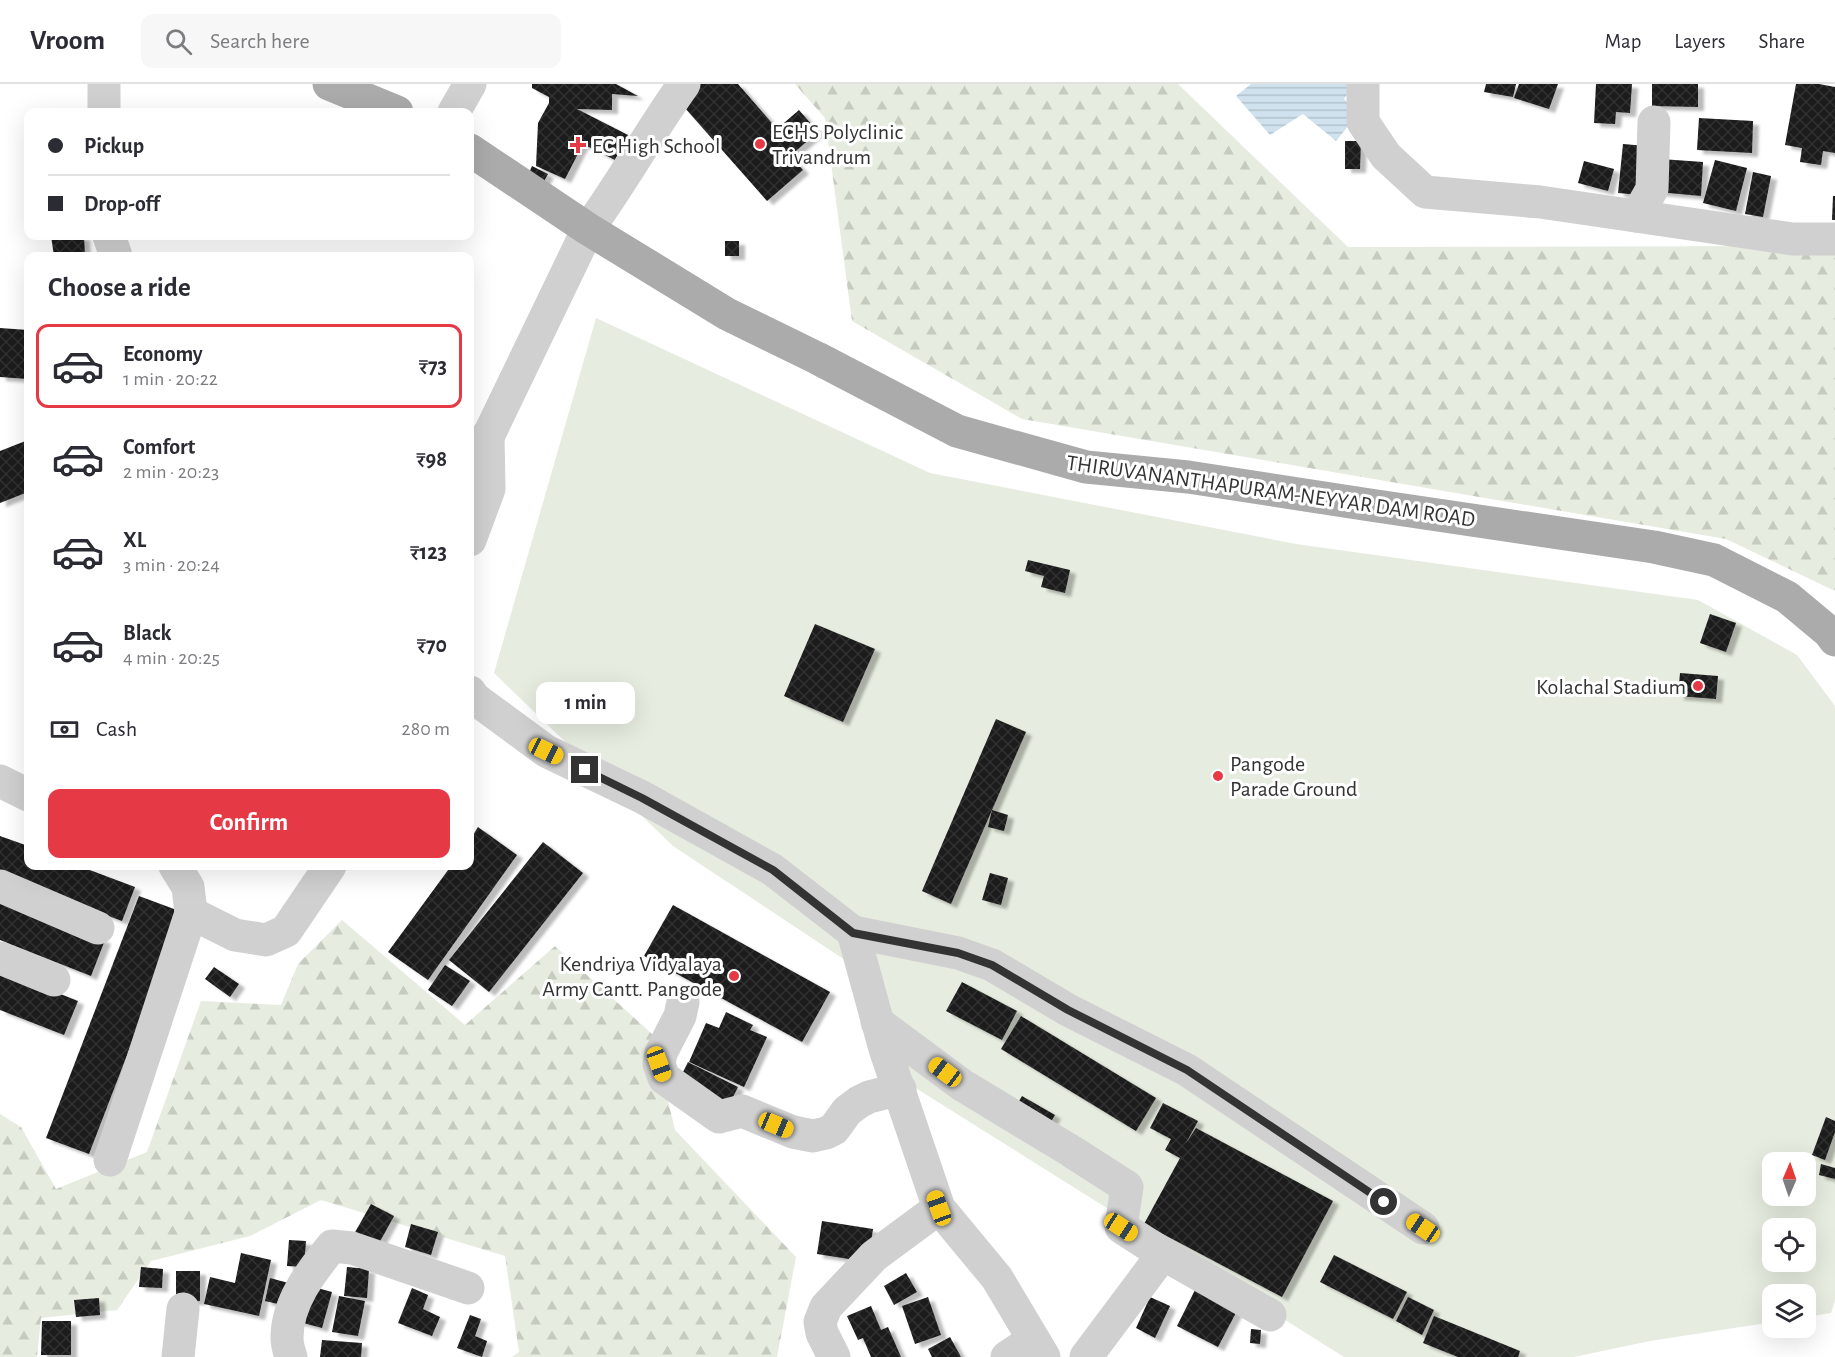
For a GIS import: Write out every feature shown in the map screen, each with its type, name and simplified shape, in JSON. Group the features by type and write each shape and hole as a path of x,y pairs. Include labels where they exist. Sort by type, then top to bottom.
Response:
{"main road":[{"path":"329,84 387,108"},
{"name":"THIRUVANANTHAPURAM-NEYYAR DAM ROAD","path":"474,153 588,230 727,314 957,431 1086,467 1188,477 1654,547 1714,560 1787,597 1829,632 1835,640"}],"street":[{"path":"104,84 104,108"},
{"path":"456,108 470,84"},
{"path":"474,529 489,489 479,447 588,230 684,84"},
{"path":"1362,84 1363,122 1386,156 1425,192 1540,202 1793,239 1835,239"},
{"path":"1637,216 1652,189 1654,122"},
{"path":"474,698 546,751 642,798 773,870 853,933 958,953 992,965 1068,1010 1187,1070 1423,1228"},
{"path":"0,781 24,793"},
{"path":"110,1160 191,913 188,887 177,870"},
{"path":"191,913 235,935 266,940 286,932 327,870"},
{"path":"0,886 98,928"},
{"path":"853,933 877,1022 900,1089 907,1118 939,1208 997,1278 1028,1351"},
{"path":"0,958 54,980"},
{"path":"683,1002 680,1016 661,1053 659,1064 664,1078 718,1118 742,1111 793,1132 813,1136 834,1129 847,1111 859,1102 900,1089"},
{"path":"877,1022 962,1085 1127,1187 1121,1227 1162,1254 1270,1315"},
{"path":"834,1357 822,1333 820,1322 826,1307 874,1256 939,1208"},
{"path":"291,1357 286,1340 289,1320 301,1289 332,1246 352,1248 468,1288"},
{"path":"1086,1357 1162,1254"},
{"path":"178,1357 183,1309"}],"green space":[{"path":"795,84 1178,84 1348,247 1835,246 1835,591 1726,539 1022,419 852,321 825,118"},
{"name":"Pangode Parade Ground","path":"596,318 930,473 1296,544 1698,600 1797,655 1835,706 1835,1301 1831,1313 1816,1315 1816,1284 1762,1284 1762,1324 1650,1341 1574,1357 1344,1357 890,1072 845,960 673,846 494,673"},
{"path":"342,920 465,1025 555,946 652,1034 675,1130 796,1257 777,1357 512,1357 519,1352 505,1256 321,1200 250,1236 151,1261 117,1310 41,1318 37,1357 0,1357 0,1114 21,1127 56,1189 147,1152 201,1001 281,1005 298,964"}],"water":[{"path":"1251,84 1355,84 1344,99 1358,114 1336,141 1303,114 1270,135 1236,96"}],"building":[{"path":"532,84 616,84 638,96 612,94 612,110 577,109 628,135 615,160 583,144 565,179 536,166 538,123 549,103 549,97 532,88"},
{"name":"ECHS Polyclinic Trivandrum","path":"694,84 738,84 777,129 799,110 818,132 790,156 803,170 767,201 677,99"},
{"path":"1486,84 1516,84 1513,97 1484,92"},
{"path":"1519,84 1558,84 1549,109 1514,98"},
{"path":"1596,84 1632,84 1630,113 1616,112 1615,124 1594,123"},
{"path":"1652,84 1698,84 1698,107 1652,106"},
{"path":"1796,84 1835,87 1835,153 1823,151 1821,165 1800,162 1802,148 1785,145"},
{"path":"1699,118 1753,121 1752,153 1697,150"},
{"path":"1345,141 1361,141 1360,169 1345,169"},
{"path":"1623,144 1646,146 1641,195 1618,193"},
{"path":"1661,159 1703,162 1701,196 1658,192"},
{"path":"1715,160 1747,168 1736,211 1703,203"},
{"path":"1584,161 1614,169 1608,191 1578,183"},
{"path":"532,166 548,174 543,183 528,175"},
{"path":"1753,172 1771,176 1763,217 1745,214"},
{"path":"1833,196 1835,196 1835,220 1832,220"},
{"path":"52,240 84,240 85,252 53,252"},
{"path":"725,241 739,241 739,256 725,256"},
{"path":"0,328 24,330 24,379 0,377"},
{"path":"24,442 24,494 0,503 0,451"},
{"path":"1028,560 1070,570 1065,593 1041,587 1044,576 1025,571"},
{"path":"1710,614 1736,623 1726,652 1700,643"},
{"path":"815,624 875,649 843,722 784,696"},
{"name":"Kolachal Stadium","path":"1680,673 1718,676 1716,699 1678,696"},
{"path":"996,719 1026,732 951,904 922,891"},
{"path":"992,810 1008,815 1004,831 988,827"},
{"path":"478,827 517,855 428,980 388,952 448,870 474,870 474,834"},
{"path":"0,836 24,845 24,870 90,870 135,887 122,921 0,875"},
{"path":"543,842 583,873 489,992 449,960"},
{"path":"990,873 1008,878 1001,905 982,900"},
{"path":"139,896 182,912 89,1154 46,1138"},
{"path":"0,898 105,940 91,976 0,940"},
{"path":"673,905 830,992 802,1042 644,956"},
{"path":"445,965 470,981 452,1006 428,990"},
{"path":"214,967 239,984 230,997 205,979"},
{"path":"0,970 78,1001 64,1035 0,1010"},
{"path":"962,982 1017,1011 1002,1040 946,1011"},
{"path":"726,1012 753,1025 750,1030 767,1037 744,1087 689,1062 706,1023 719,1028"},
{"path":"1021,1016 1156,1098 1136,1131 1001,1049"},
{"path":"688,1062 738,1087 728,1107 678,1082"},
{"path":"1022,1096 1055,1115 1048,1127 1015,1108"},
{"path":"1163,1103 1198,1121 1186,1143 1196,1128 1333,1201 1282,1297 1144,1224 1180,1158 1165,1150 1171,1139 1150,1128"},
{"path":"1826,1117 1835,1121 1835,1132 1825,1160 1816,1157 1816,1152 1813,1152"},
{"path":"1821,1164 1835,1168 1835,1179 1819,1175"},
{"path":"371,1204 394,1216 377,1247 354,1234"},
{"path":"822,1221 873,1229 868,1262 817,1254"},
{"path":"411,1224 438,1232 431,1255 405,1247"},
{"path":"289,1240 306,1241 304,1267 287,1266"},
{"path":"241,1253 271,1260 259,1316 204,1304 210,1277 235,1283"},
{"path":"1334,1255 1407,1292 1393,1319 1320,1282"},
{"path":"141,1267 163,1269 162,1288 139,1287"},
{"path":"347,1267 369,1269 367,1298 344,1296"},
{"path":"176,1271 200,1271 200,1301 176,1302"},
{"path":"906,1273 917,1292 894,1305 884,1286"},
{"path":"270,1278 292,1284 287,1306 265,1301"},
{"path":"1198,1284 1240,1305 1218,1347 1177,1326"},
{"path":"306,1285 332,1292 322,1328 296,1321"},
{"path":"412,1288 428,1295 423,1309 440,1317 432,1336 398,1323"},
{"path":"339,1296 365,1301 358,1336 332,1332"},
{"path":"928,1297 941,1335 915,1344 902,1306"},
{"path":"1150,1297 1170,1306 1155,1338 1136,1328"},
{"path":"1408,1297 1434,1310 1422,1335 1396,1321"},
{"path":"99,1298 100,1315 76,1317 74,1300"},
{"path":"871,1306 881,1330 888,1327 901,1357 871,1357 863,1338 858,1340 847,1316"},
{"path":"470,1315 481,1319 475,1336 487,1341 482,1357 457,1348"},
{"path":"1434,1316 1520,1351 1518,1357 1458,1357 1423,1343"},
{"path":"42,1321 71,1321 71,1355 41,1355"},
{"path":"1251,1329 1261,1330 1260,1344 1250,1343"},
{"path":"950,1337 961,1357 932,1357 928,1349"},
{"path":"322,1340 362,1343 361,1357 320,1357"}],"place":[{"name":"ECHS Polyclinic Trivandrum","path":"760,144"},
{"name":"EC High School","path":"578,145"},
{"name":"Kolachal Stadium","path":"1698,686"},
{"name":"Pangode Parade Ground","path":"1218,776"},
{"name":"Kendriya Vidyalaya Army Cantt. Pangode","path":"734,976"}],"route":[{"path":"585,770 642,798 773,870 853,933 958,953 992,965 1068,1010 1187,1070 1384,1202"}]}
